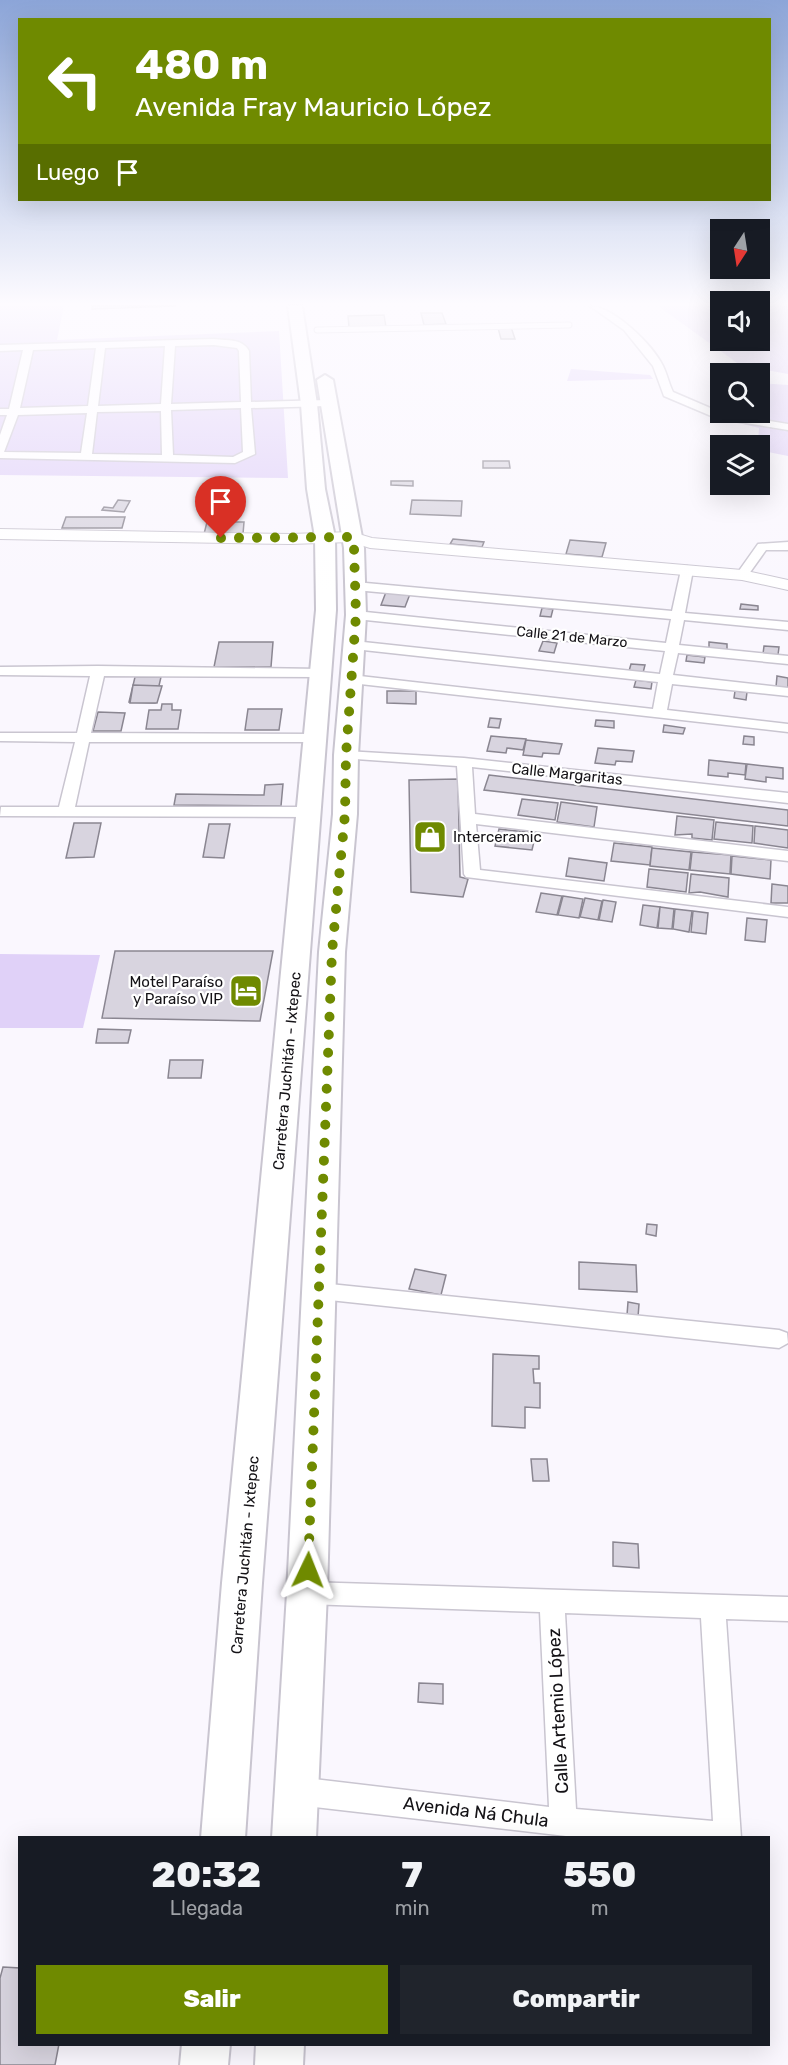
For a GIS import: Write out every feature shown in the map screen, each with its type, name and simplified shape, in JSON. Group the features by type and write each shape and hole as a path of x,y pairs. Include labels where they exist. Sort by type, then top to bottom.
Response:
{"main road":[{"name":"Carretera Juchitán - Ixtepec","path":"294,1836 320,1291 332,952 345,814 346,755 356,615 356,586 346,543 316,489 319,404"},
{"name":"Carretera Juchitán - Ixtepec","path":"223,1836 326,610 346,543"},
{"path":"285,1084 327,1084"},
{"path":"204,2065 206,2046"},
{"path":"279,2065 280,2046"}],"street":[{"path":"0,450 16,402"},
{"path":"86,457 93,402"},
{"path":"166,402 168,459"},
{"path":"688,402 720,416 788,427"},
{"path":"0,412 319,404"},
{"path":"0,455 235,460 249,454 246,405"},
{"path":"0,534 290,539 742,575 788,585"},
{"path":"0,543 346,543"},
{"path":"742,575 762,547 788,546"},
{"path":"659,714 687,570"},
{"path":"356,586 788,626"},
{"name":"Calle 21 de Marzo","path":"356,615 788,660"},
{"path":"354,645 788,692"},
{"path":"66,812 98,670"},
{"path":"0,671 321,673"},
{"path":"351,680 788,728"},
{"path":"0,737 316,738"},
{"name":"Calle Margaritas","path":"346,755 464,762 788,798"},
{"path":"464,762 472,874 788,912"},
{"path":"1,812 310,812"},
{"path":"468,818 788,856"},
{"path":"320,1291 779,1339"},
{"path":"307,1593 788,1609"},
{"name":"Calle Artemio López","path":"552,1600 563,1822"},
{"path":"712,1605 728,1836"},
{"name":"Avenida Ná Chula","path":"297,1791 563,1822 728,1836"}],"shaded area":[{"path":"0,402 283,402 288,478 0,475"},
{"path":"770,402 788,402 788,456 770,452 770,435 759,435 759,428 739,423 770,423"},
{"path":"0,954 100,955 83,1028 0,1028"}],"building":[{"path":"483,461 509,461 510,468 483,468"},
{"path":"391,481 413,481 413,486 391,485"},
{"path":"118,500 130,501 124,512 102,510 104,507 113,508"},
{"path":"412,500 462,501 461,516 410,514"},
{"path":"66,517 125,517 122,528 62,528"},
{"path":"207,522 244,522 243,534 204,534"},
{"path":"453,539 484,542 482,547 450,544"},
{"path":"570,540 606,543 602,557 566,554"},
{"path":"386,592 410,594 405,607 381,605"},
{"path":"741,604 758,606 758,610 740,609"},
{"path":"542,608 553,609 551,617 540,616"},
{"path":"543,641 557,643 554,653 539,651"},
{"path":"219,642 273,642 271,667 214,667"},
{"path":"709,642 727,644 727,651 709,650"},
{"path":"764,646 779,647 778,655 763,654"},
{"path":"687,655 705,657 704,663 686,661"},
{"path":"631,664 645,665 643,673 629,671"},
{"path":"777,676 788,678 788,688 776,687"},
{"path":"135,677 161,677 155,703 129,702"},
{"path":"636,680 652,682 651,689 634,687"},
{"path":"133,685 162,686 157,703 130,703"},
{"path":"387,691 416,691 416,704 387,703"},
{"path":"735,691 747,692 746,700 734,698"},
{"path":"162,704 172,704 172,710 181,710 178,729 146,729 149,710 161,710"},
{"path":"248,709 282,709 279,730 245,730"},
{"path":"98,712 125,713 121,731 93,731"},
{"path":"490,718 501,719 499,728 488,727"},
{"path":"596,720 614,721 614,728 595,726"},
{"path":"664,725 685,728 683,734 663,732"},
{"path":"491,736 526,739 523,750 507,748 506,753 487,751"},
{"path":"744,736 754,737 754,745 743,744"},
{"path":"526,740 562,744 559,754 543,753 542,757 523,755"},
{"path":"598,748 634,751 632,762 616,761 615,765 595,763"},
{"path":"709,760 746,764 745,775 728,773 728,777 708,775"},
{"path":"747,764 783,768 783,779 766,777 766,782 745,779"},
{"path":"489,775 788,810 788,826 484,790"},
{"path":"458,779 460,877 468,879 463,897 411,892 409,780"},
{"path":"283,784 281,806 174,805 176,794 264,795 265,785"},
{"path":"522,799 558,803 555,820 518,815"},
{"path":"561,802 597,807 594,827 557,822"},
{"path":"677,816 714,820 712,840 692,838 692,834 675,835"},
{"path":"716,822 753,826 752,843 714,839"},
{"path":"74,823 101,823 94,857 66,858"},
{"path":"209,824 230,824 224,858 203,857"},
{"path":"755,826 788,830 788,848 754,843"},
{"path":"499,829 536,833 532,850 495,846"},
{"path":"614,843 652,847 650,865 611,861"},
{"path":"652,848 691,852 689,870 650,866"},
{"path":"692,852 731,855 730,874 690,870"},
{"path":"732,856 771,860 770,879 731,874"},
{"path":"569,858 607,863 604,881 566,876"},
{"path":"649,869 688,873 686,892 647,887"},
{"path":"691,874 729,878 728,897 700,892 689,893"},
{"path":"772,884 788,886 788,903 771,903"},
{"path":"541,893 562,896 557,915 536,912"},
{"path":"563,896 583,899 579,918 558,915"},
{"path":"585,898 602,901 598,920 580,917"},
{"path":"603,900 616,902 612,922 599,920"},
{"path":"643,905 660,907 657,928 640,925"},
{"path":"660,907 674,909 672,929 658,928"},
{"path":"675,909 692,911 689,932 673,929"},
{"path":"693,911 708,913 706,934 691,932"},
{"path":"747,918 767,920 765,942 745,940"},
{"path":"115,951 273,951 260,1021 102,1018"},
{"path":"98,1029 131,1030 128,1043 96,1043"},
{"path":"170,1060 203,1060 201,1078 168,1078"},
{"path":"647,1224 657,1225 656,1236 646,1234"},
{"path":"579,1262 636,1265 637,1292 579,1289"},
{"path":"415,1269 446,1275 441,1295 409,1289"},
{"path":"628,1302 639,1304 638,1317 627,1315"},
{"path":"493,1354 539,1356 539,1369 533,1369 534,1383 540,1383 540,1408 525,1407 525,1428 492,1426"},
{"path":"531,1459 547,1459 549,1481 533,1481"},
{"path":"613,1542 638,1544 639,1568 613,1566"},
{"path":"419,1683 443,1684 443,1704 418,1702"},
{"path":"3,1967 18,1968 18,2046 59,2046 55,2065 0,2065 0,1978"}],"place":[{"name":"Interceramic","path":"430,837"},
{"name":"Motel Paraíso y Paraíso VIP","path":"246,991"}],"route":[{"path":"221,538 352,537 354,548 356,615 346,755 345,814 332,952 308,1570"}]}
